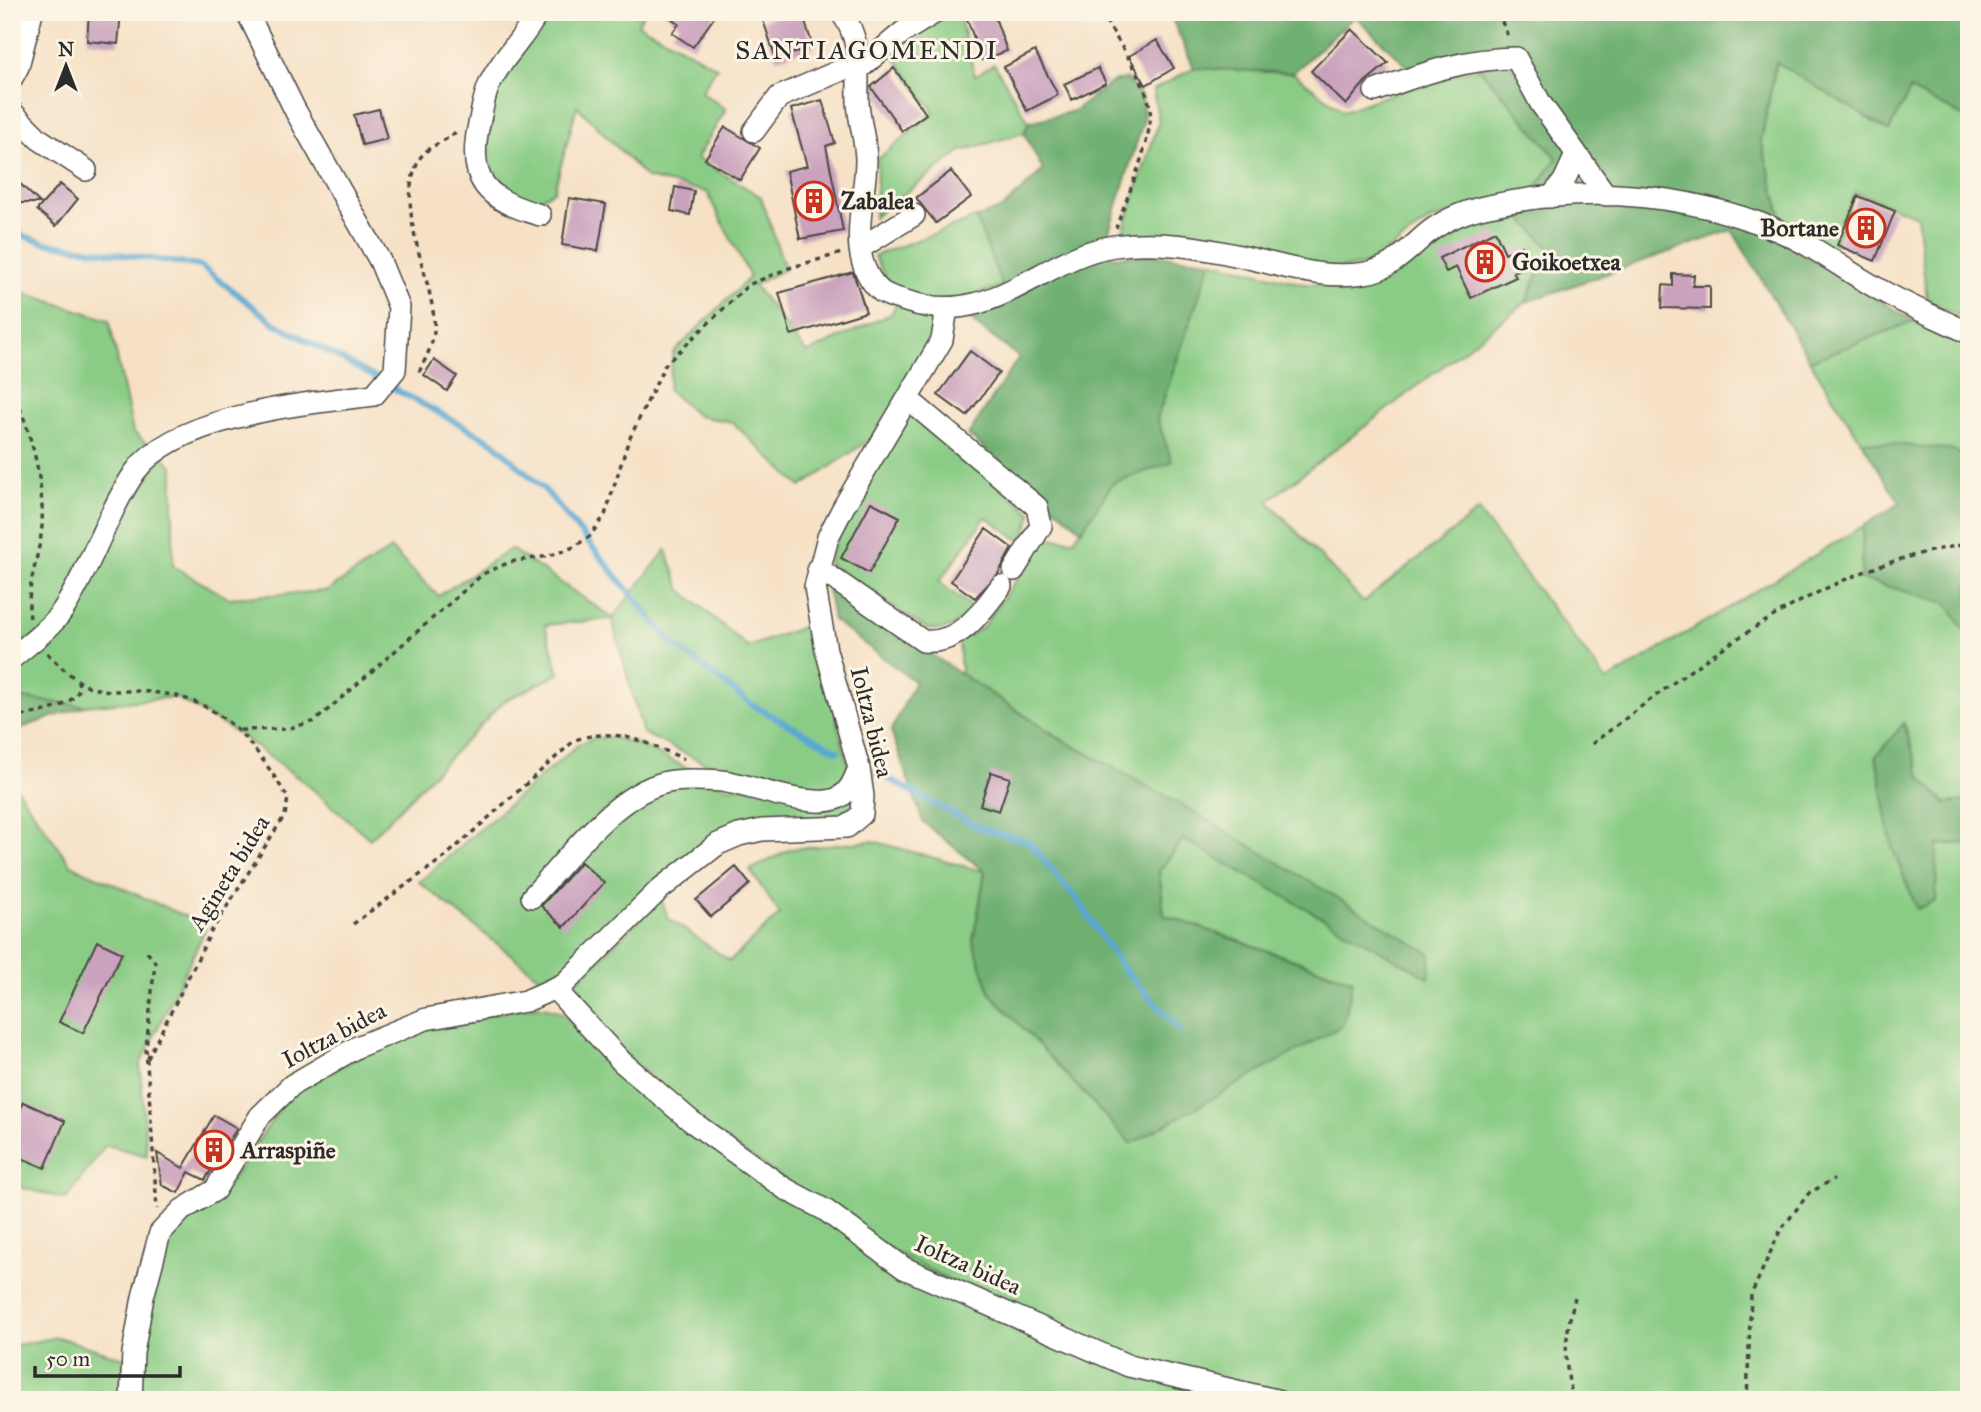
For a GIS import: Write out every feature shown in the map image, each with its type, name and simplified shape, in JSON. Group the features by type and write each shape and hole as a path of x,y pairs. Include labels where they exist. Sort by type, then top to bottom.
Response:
{"street":[{"path":"12,78 18,67 32,12"},
{"path":"12,658 62,612 136,471 165,444 206,427 270,412 374,395 395,370 399,307 380,261 301,120 247,12"},
{"path":"538,12 527,34 488,84 473,159 478,177 486,190 514,208 540,215"},
{"path":"841,12 857,41 860,65 858,102 866,158 860,248 869,278 884,294 916,304 947,308 984,301 1010,292 1074,260 1111,247 1158,243 1202,247 1303,273 1369,273 1402,258 1428,232 1464,212 1551,197 1650,195 1689,202 1780,231 1884,292 1969,333"},
{"path":"754,131 779,97 860,65 903,32 936,12"},
{"path":"1375,91 1457,64 1488,58 1516,58 1541,104 1606,195"},
{"path":"12,112 39,139 86,170"},
{"path":"1551,197 1564,181 1576,155"},
{"path":"860,248 914,215"},
{"name":"Ioltza bidea","path":"160,1233 182,1210 215,1190 260,1116 292,1085 321,1067 357,1047 426,1019 526,1001 564,985 660,889 718,844 738,835 762,830 848,827 862,814 863,796 859,768 817,606 815,587 818,568 828,537 844,506 943,340 947,308"},
{"path":"818,568 923,641 937,642 956,635 972,622 1007,578 1041,526 1037,507 909,400"},
{"path":"531,897 622,804 649,786 675,780 722,781 821,802 838,798 851,787 859,768"},
{"name":"Ioltza bidea","path":"555,989 622,1062 691,1121 784,1188 825,1210 904,1268 1129,1366 1276,1400"},
{"path":"131,1400 133,1353 143,1297 160,1233"}],"path":[{"path":"1101,12 1142,87 1150,108 1141,156 1111,247"},
{"path":"1498,12 1516,58"},
{"path":"419,372 431,349 435,322 412,209 412,187 419,159 426,150 449,140 458,130"},
{"path":"240,730 287,729 315,721 483,574 510,562 548,556 574,547 590,536 605,516 628,442 664,365 748,285 789,268 860,248"},
{"path":"12,389 38,471 41,503 42,527 29,612 31,623"},
{"path":"1592,744 1756,625 1844,578 1943,548 1969,544"},
{"name":"Agineta bidea","path":"40,646 78,681 102,692 169,695 195,704 240,730 264,759 288,798 289,807 212,930 147,1060"},
{"path":"12,719 57,707 70,700 79,690 78,681"},
{"path":"353,924 447,855 575,740 595,733 617,734 647,742 686,760"},
{"path":"148,952 155,961 147,1060 160,1233"},
{"path":"1746,1400 1751,1295 1780,1231 1809,1194 1834,1179"},
{"path":"1574,1400 1564,1353 1565,1332 1575,1298"}],"green space":[{"path":"549,12 644,12 638,24 717,67 701,92 726,109 697,158 761,197 785,269 754,285 807,353 891,314 903,292 886,279 874,256 976,218 1003,286 958,299 882,431 801,487 732,422 698,416 668,390 673,353 750,277 707,192 647,178 577,106 554,191 532,203 500,189 488,179 482,143 495,90"},
{"path":"952,12 958,12 975,76 994,64 1029,122 1024,133 961,151 874,217 878,159 934,112 892,54 910,37"},
{"path":"1169,12 1969,12 1969,119 1910,90 1889,131 1776,62 1761,141 1789,246 1914,321 1810,361 1732,230 1526,302 1550,248 1517,213 1557,158 1469,56 1409,68 1355,16 1293,73 1194,68"},
{"path":"1777,61 1888,131 1910,90 1969,119 1969,321 1927,300 1917,216 1855,192 1833,249 1783,223 1761,141"},
{"path":"1194,68 1293,73 1343,111 1425,82 1479,68 1557,158 1534,190 1429,221 1369,264 1338,269 1121,238 1159,121 1153,90"},
{"path":"1127,79 1142,97 1144,119 1105,244 1112,257 1145,254 1211,261 1157,418 1172,462 1113,483 1082,530 968,435 1019,357 975,324 958,299 1002,286 976,218 1003,208 1043,170 1024,133 1029,122 1074,111 1112,82"},
{"path":"1517,213 1550,248 1526,302 1268,501 1363,602 1478,511 1607,681 1863,526 1861,579 1948,603 1969,638 1969,801 1945,803 1920,776 1904,723 1936,901 1937,845 1969,843 1969,924 1957,996 1969,998 1969,1400 1288,1400 1256,1387 1133,1361 904,1262 691,1116 575,1007 570,988 661,898 668,918 730,961 780,914 750,870 791,849 873,841 985,872 973,941 1353,980 1164,915 1159,871 1184,839 1429,977 961,674 959,641 982,628 1046,538 1074,540 1113,483 1172,462 1157,418 1211,261 1304,284 1344,285 1465,220"},
{"path":"12,289 109,320 133,432 173,466 173,566 228,598 327,591 391,549 438,596 511,549 613,618 666,550 681,590 748,647 813,623 848,764 847,778 838,789 812,791 762,784 713,767 643,733 612,619 545,625 559,674 504,701 370,839 304,782 237,733 175,697 85,706 12,697"},
{"path":"1914,321 1969,343 1969,459 1953,450 1861,441 1810,361"},
{"path":"911,409 1032,514 1022,542 986,517 939,582 973,608 957,623 940,630 925,628 828,563 844,520"},
{"path":"1861,441 1953,450 1969,459 1969,638 1947,603 1861,579 1863,526 1900,503"},
{"path":"827,586 1057,737 1184,806 1431,954 1429,978 1183,839 1159,871 1164,915 1353,981 1343,1025 1131,1144 990,993 973,941 985,872 923,822 891,731 915,682 833,620"},
{"path":"12,697 85,706 12,731"},
{"path":"1904,723 1920,776 1945,803 1969,801 1969,843 1937,845 1936,901 1917,909 1892,848 1876,756"},
{"path":"611,737 637,744 727,787 856,793 856,809 848,818 714,838 682,859 573,967 548,984 419,882 579,744 594,738"},
{"path":"12,782 71,865 207,926 140,1065 147,1156 106,1145 66,1199 12,1185"},
{"path":"538,1006 559,1011 698,1138 787,1196 1135,1375 1261,1400 139,1400 140,1373 159,1262 170,1238 185,1222 215,1203 289,1096 376,1047 445,1021"},
{"path":"57,1337 124,1358 123,1400 12,1400 12,1346"}],"building":[{"path":"89,12 121,12 118,44 87,41"},
{"path":"663,12 718,12 693,47 672,33 679,24"},
{"path":"787,12 802,12 813,47 776,59 763,20"},
{"path":"993,12 1007,51 982,60 967,19"},
{"path":"1352,29 1388,63 1365,82 1346,105 1311,71"},
{"path":"1157,40 1174,68 1146,85 1129,56"},
{"path":"1035,51 1058,95 1027,111 1004,67"},
{"path":"894,68 926,114 902,131 871,87"},
{"path":"1098,68 1106,83 1072,100 1064,84"},
{"name":"Zabalea","path":"822,100 835,143 826,146 843,231 800,239 786,171 807,166 791,109"},
{"path":"379,109 387,139 362,145 354,115"},
{"path":"725,127 760,148 740,180 705,159"},
{"path":"951,171 971,197 936,223 916,198"},
{"path":"12,176 40,203 19,203 12,197"},
{"path":"60,184 78,199 56,226 37,210"},
{"path":"675,187 694,191 690,215 671,211"},
{"name":"Bortane","path":"1858,196 1895,211 1875,261 1837,245"},
{"path":"569,198 606,204 598,251 562,245"},
{"name":"Goikoetxea","path":"1495,231 1505,253 1522,246 1529,266 1513,272 1516,277 1471,298 1456,267 1446,272 1439,258"},
{"path":"853,272 866,312 791,335 779,293"},
{"path":"1673,274 1694,275 1693,286 1710,286 1710,309 1662,308 1663,285 1673,286"},
{"path":"970,351 999,373 967,416 938,395"},
{"path":"434,360 457,376 447,391 424,375"},
{"path":"871,502 900,517 869,573 841,558"},
{"path":"986,529 1012,548 998,574 975,598 951,581"},
{"path":"991,772 1010,778 999,811 980,805"},
{"path":"581,862 604,883 564,927 541,906"},
{"path":"736,867 750,884 711,917 696,900"},
{"path":"97,941 122,953 83,1033 59,1022"},
{"path":"23,1102 65,1121 45,1168 12,1154 12,1127"},
{"name":"Arraspiñe","path":"214,1115 237,1128 205,1180 189,1172 178,1193 162,1185 157,1153 183,1168"}],"waterway":[{"path":"12,232 46,243 201,266 274,323 380,380"},
{"path":"389,386 493,442 546,491 671,642 752,705 838,751"},
{"path":"876,772 980,828 1029,842 1081,905 1120,965 1180,1030"}],"place":[{"name":"Zabalea","path":"814,201"},
{"name":"Bortane","path":"1866,228"},
{"name":"Goikoetxea","path":"1485,262"},
{"name":"Arraspiñe","path":"214,1150"}],"district":[{"name":"SANTIAGOMENDI","path":"867,50"}]}
